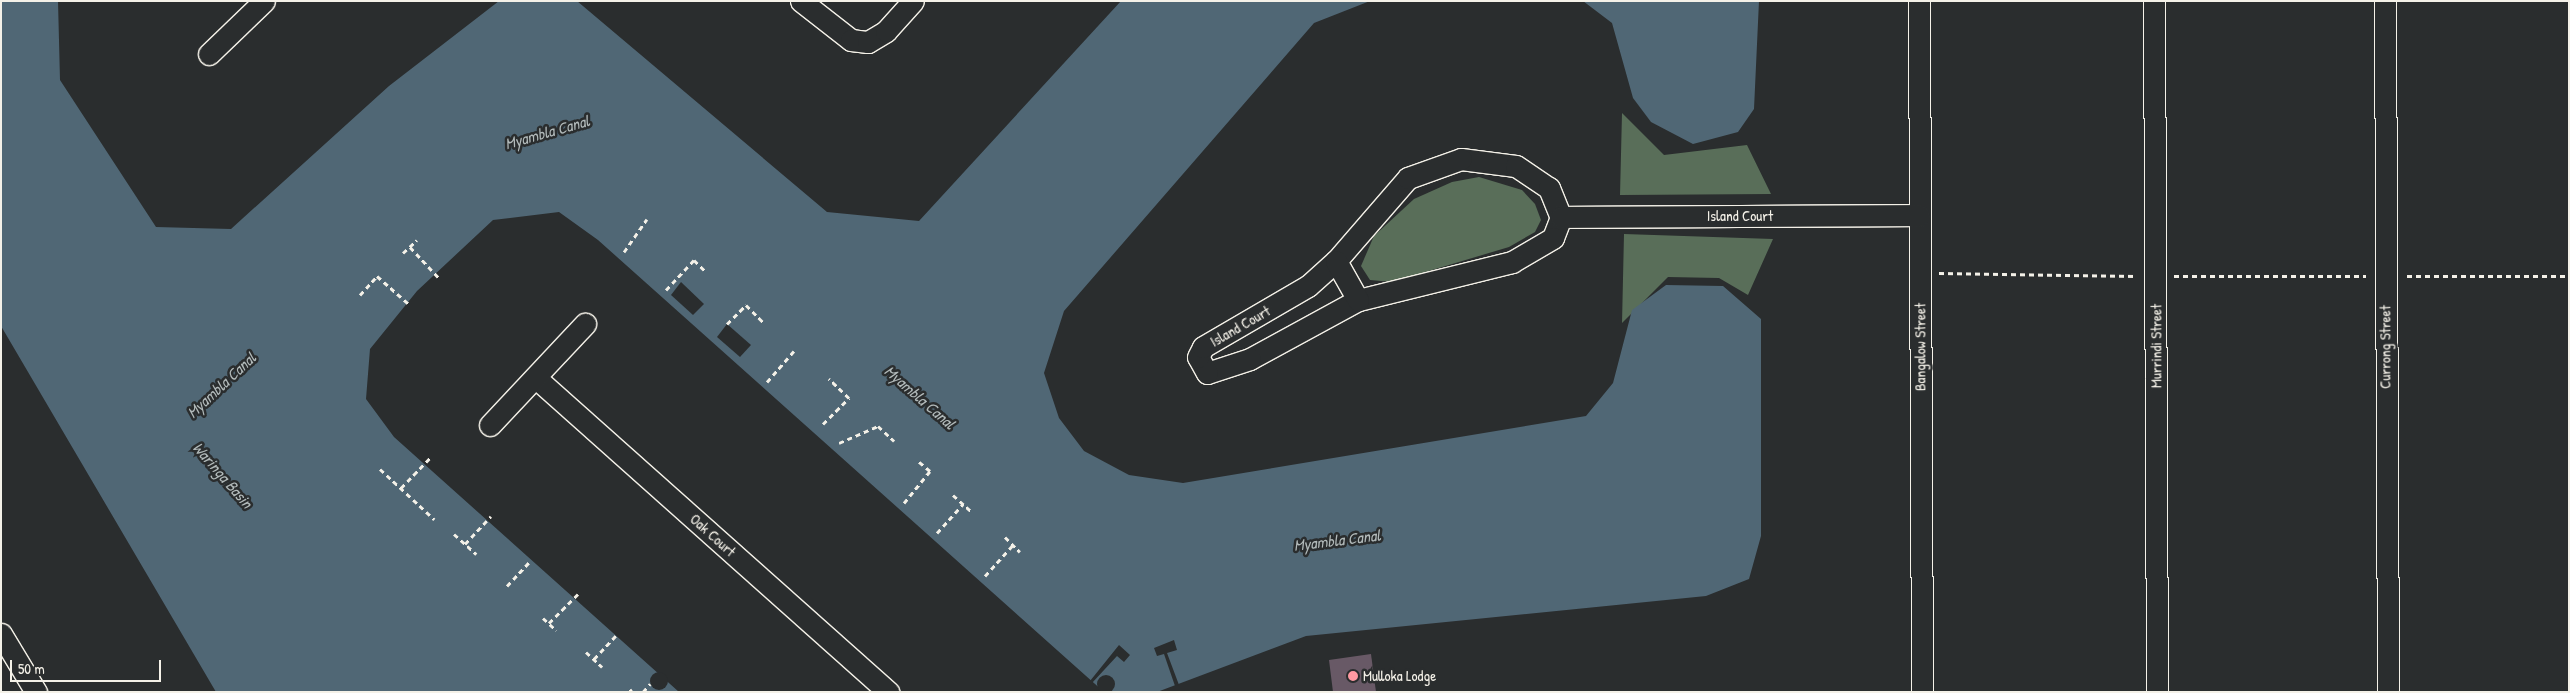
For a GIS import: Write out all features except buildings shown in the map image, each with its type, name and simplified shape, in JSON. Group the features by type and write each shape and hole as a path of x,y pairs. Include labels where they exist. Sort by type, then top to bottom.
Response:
{"street":[{"path":"209,54 264,1"},
{"path":"801,1 851,40 868,42 886,31 913,1"},
{"name":"Bangalow Street","path":"1919,1 1922,692"},
{"name":"Murrindi Street","path":"2154,1 2157,692"},
{"name":"Currong Street","path":"2385,1 2388,692"},
{"name":"Island Court","path":"1461,159 1516,166 1549,188 1561,217 1553,238 1512,262 1358,300 1216,374 1207,374 1198,357 1208,344 1308,286 1336,261 1408,178 1461,159"},
{"name":"Island Court","path":"1561,217 1919,215"},
{"path":"1336,261 1358,300"},
{"path":"490,425 585,324"},
{"name":"Oak Court","path":"536,378 889,692"},
{"path":"1,634 36,692"}],"path":[{"path":"624,252 647,219"},
{"path":"403,253 417,240"},
{"path":"410,246 439,278"},
{"path":"666,290 694,260 706,271"},
{"path":"1920,274 2569,276"},
{"path":"360,295 377,276 410,305"},
{"path":"727,324 746,305 763,322"},
{"path":"767,382 794,351"},
{"path":"823,424 849,398 829,379"},
{"path":"839,443 878,426 894,441"},
{"path":"401,488 430,458"},
{"path":"904,503 930,471 918,462"},
{"path":"380,470 434,519"},
{"path":"953,495 972,512"},
{"path":"938,533 963,504"},
{"path":"465,544 490,516"},
{"path":"454,534 476,554"},
{"path":"1005,538 1020,552"},
{"path":"985,576 1013,545"},
{"path":"507,586 530,561"},
{"path":"548,622 578,594"},
{"path":"544,618 556,630"},
{"path":"594,659 618,633"},
{"path":"586,652 602,667"},
{"path":"643,692 650,684"}],"green space":[{"path":"1622,113 1664,155 1747,145 1771,194 1620,195"},
{"path":"1479,177 1522,190 1535,204 1541,220 1535,232 1509,247 1392,282 1370,280 1361,266 1374,236 1414,199 1452,182"},
{"path":"1624,234 1773,239 1748,295 1719,278 1668,277 1622,323"}],"water":[{"path":"1,1 58,1 60,80 156,227 231,229 389,86 499,1 577,1 827,212 919,221 1121,1 1370,1 1314,23 1064,311 1044,373 1059,418 1084,451 1129,475 1183,483 1586,416 1613,383 1632,310 1666,285 1723,286 1761,319 1761,536 1749,579 1706,596 1306,636 1157,692 1104,692 598,240 559,212 493,220 417,291 370,349 366,399 394,437 679,692 216,692 1,326"},
{"path":"1583,1 1759,1 1754,109 1738,132 1693,144 1651,122 1633,98 1612,23"}],"pier":[{"path":"681,282 704,304 693,315 671,295"},
{"path":"727,324 751,345 740,357 717,337"},
{"path":"1174,640 1177,650 1167,653 1179,685 1175,686 1164,654 1157,656 1154,648"},
{"path":"1119,645 1130,655 1124,662 1117,656 1092,683 1090,681"},
{"path":"655,672 663,672 668,677 666,688 655,690 650,685 650,677"},
{"path":"1106,675 1112,678 1115,684 1112,690 1106,693 1100,690 1097,684 1100,678"}],"place":[{"name":"Mulloka Lodge","path":"1353,676"}],"water label":[{"name":"Myambla Canal","path":"547,132"},
{"name":"Myambla Canal","path":"221,385"},
{"name":"Myambla Canal","path":"920,397"},
{"name":"Waringa Basin","path":"223,475"},
{"name":"Myambla Canal","path":"1337,540"}]}
